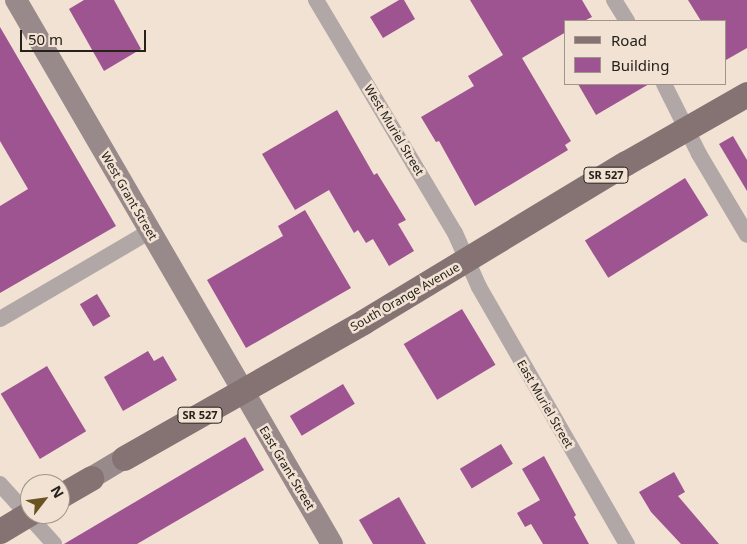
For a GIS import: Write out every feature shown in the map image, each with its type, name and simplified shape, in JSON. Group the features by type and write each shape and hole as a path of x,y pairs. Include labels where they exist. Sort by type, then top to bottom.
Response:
{"main road":[{"name":"South Orange Avenue","path":"124,458 242,392 467,261 687,128 747,94"},
{"name":"South Orange Avenue","path":"70,490 91,478"},
{"path":"0,531 20,519"}],"street":[{"name":"West Grant Street","path":"16,0 242,392"},
{"name":"West Muriel Street","path":"316,0 455,233 467,261"},
{"path":"614,0 626,20"},
{"path":"665,85 699,154 747,235"},
{"path":"0,319 149,232"},
{"name":"East Muriel Street","path":"467,261 530,378 627,544"},
{"name":"East Grant Street","path":"242,392 332,544"},
{"name":"South Orange Avenue","path":"91,478 124,458"},
{"path":"0,484 20,505"},
{"path":"37,524 54,544"}],"building":[{"path":"84,0 114,0 141,49 104,71 69,9"},
{"path":"399,0 404,0 415,19 383,38 370,17"},
{"path":"470,0 582,0 592,17 586,20 564,20 564,33 522,58 571,141 565,145 568,150 475,206 439,141 436,142 421,117 474,86 468,76 503,55"},
{"path":"688,0 747,0 747,48 727,59 727,20 700,20"},
{"path":"0,27 116,226 0,293 0,206 28,189 0,141"},
{"path":"579,85 647,85 596,115"},
{"path":"337,110 374,175 377,173 406,220 398,224 414,251 389,266 373,239 366,243 358,230 354,233 329,190 295,210 262,154"},
{"path":"733,136 747,160 747,191 719,144"},
{"path":"685,178 708,215 608,278 585,241"},
{"path":"305,210 351,288 246,348 207,280 283,236 278,226"},
{"path":"97,294 110,316 93,327 80,304"},
{"path":"462,309 495,365 437,400 404,344"},
{"path":"148,351 154,361 163,356 177,380 123,411 104,377"},
{"path":"47,366 86,431 40,459 1,394"},
{"path":"343,384 355,404 302,436 290,416"},
{"path":"245,437 264,470 137,544 64,544"},
{"path":"501,444 513,464 472,488 460,469"},
{"path":"544,456 576,515 574,517 589,544 543,544 531,524 525,527 517,513 540,500 522,469"},
{"path":"674,472 685,492 678,496 719,544 681,544 651,512 639,492"},
{"path":"399,497 426,544 373,544 359,520"}]}
